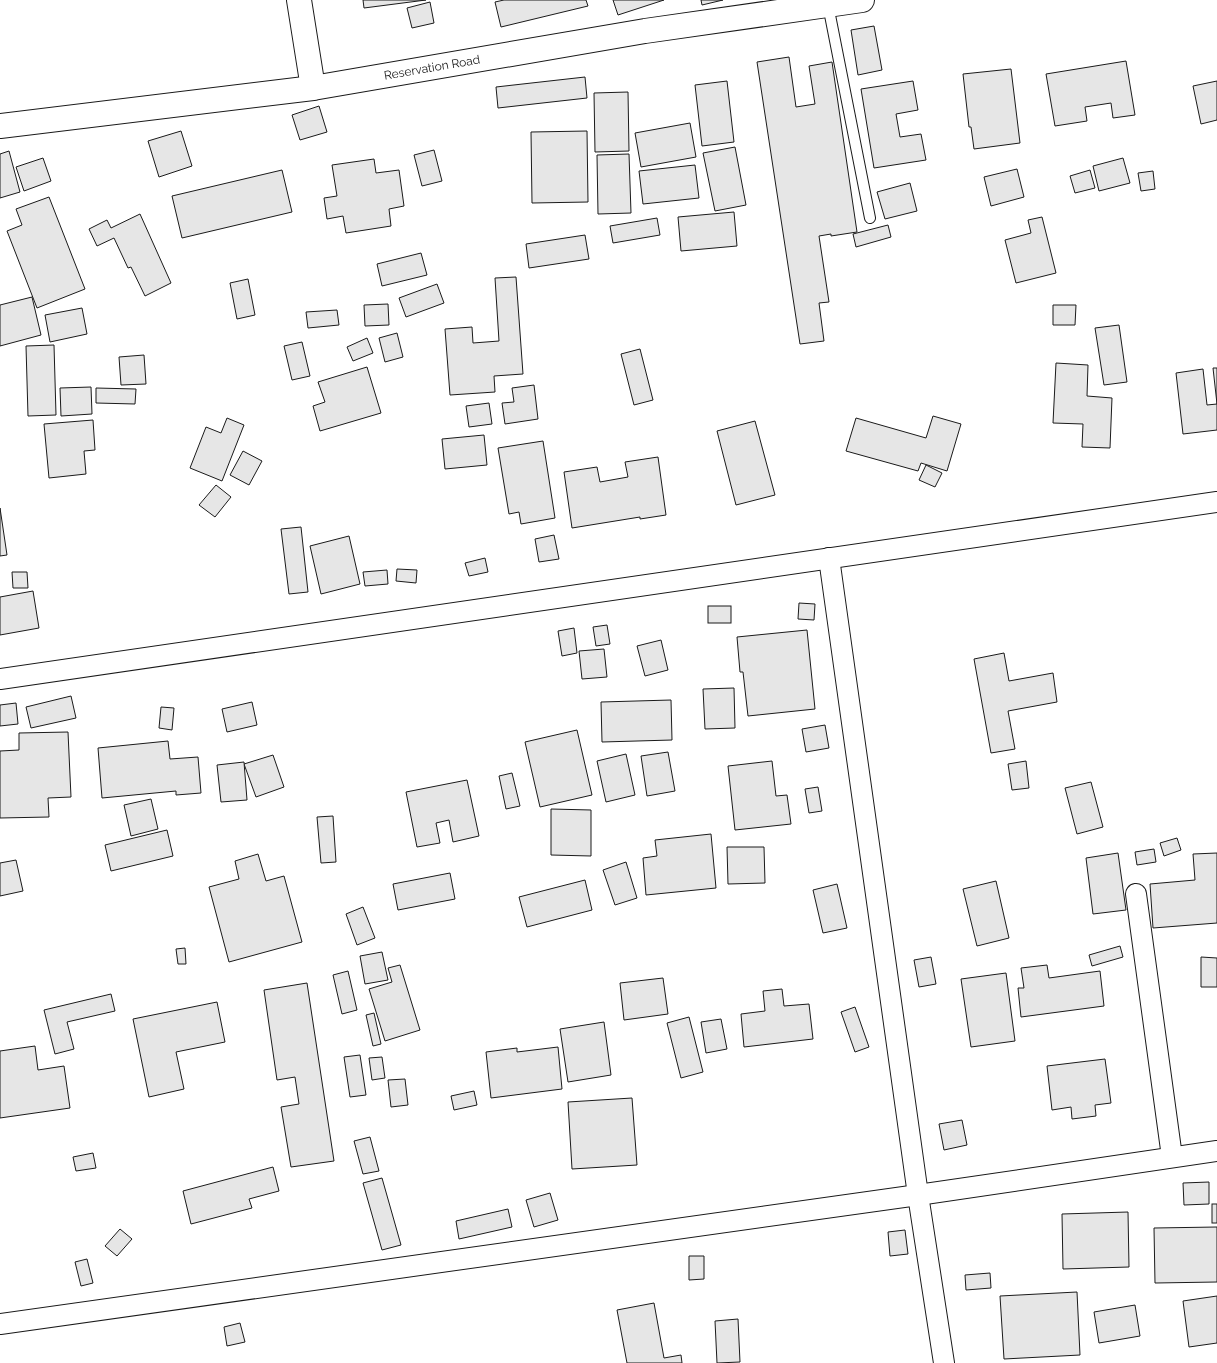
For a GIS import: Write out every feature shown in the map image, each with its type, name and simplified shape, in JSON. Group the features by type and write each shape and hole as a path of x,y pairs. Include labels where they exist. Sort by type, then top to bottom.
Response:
{"street":[{"path":"299,0 313,88"},
{"name":"Reservation Road","path":"0,126 313,88 645,31 862,0"},
{"path":"0,678 1217,502"},
{"path":"829,558 918,1195 944,1363"},
{"path":"1136,894 1172,1157"},
{"path":"0,1324 918,1195 1217,1150"}],"lane":[{"path":"828,5 870,218"}],"building":[{"path":"363,0 426,0 364,8"},
{"path":"504,0 586,0 588,6 501,27 495,2"},
{"path":"613,0 664,0 618,15"},
{"path":"701,0 723,0 702,5"},
{"path":"430,2 434,23 412,28 407,8"},
{"path":"874,26 882,70 858,75 851,30"},
{"path":"789,57 796,107 815,104 809,66 832,62 857,232 819,236 829,302 819,303 824,341 800,344 757,62"},
{"path":"1126,61 1135,115 1113,118 1111,103 1085,107 1087,121 1055,126 1046,74"},
{"path":"1011,69 1020,143 974,149 971,127 969,127 963,74"},
{"path":"585,77 587,98 498,108 496,87"},
{"path":"727,81 734,142 702,146 695,85"},
{"path":"913,81 918,110 896,114 900,137 921,134 926,160 874,168 861,89"},
{"path":"1217,81 1217,120 1201,124 1193,86"},
{"path":"628,92 629,151 595,152 594,93"},
{"path":"319,106 327,132 300,140 292,115"},
{"path":"690,123 696,157 641,167 635,133"},
{"path":"181,131 192,166 159,177 148,141"},
{"path":"587,131 588,202 532,203 531,132"},
{"path":"735,147 746,205 715,211 703,153"},
{"path":"434,150 442,181 422,186 414,155"},
{"path":"9,151 20,192 0,198 0,154"},
{"path":"629,154 631,213 598,214 597,155"},
{"path":"43,158 51,181 24,191 16,167"},
{"path":"1123,158 1130,183 1099,191 1093,166"},
{"path":"374,159 376,173 399,170 404,206 389,209 391,226 346,233 343,216 327,219 324,198 337,196 332,165"},
{"path":"695,165 699,198 643,204 639,171"},
{"path":"1017,169 1024,197 991,206 984,177"},
{"path":"282,170 292,212 182,238 172,196"},
{"path":"1090,170 1095,188 1075,193 1070,176"},
{"path":"1153,171 1155,189 1141,191 1138,173"},
{"path":"910,183 917,211 885,219 877,192"},
{"path":"49,197 85,289 37,308 7,231 22,225 16,209"},
{"path":"734,212 737,246 681,251 678,217"},
{"path":"140,214 171,283 145,296 131,267 128,268 114,238 97,246 89,229 107,220 111,228"},
{"path":"1042,217 1056,273 1016,283 1005,240 1031,233 1028,220"},
{"path":"657,218 660,235 613,243 610,226"},
{"path":"888,225 891,237 856,247 853,234"},
{"path":"585,235 589,259 529,268 526,244"},
{"path":"421,253 427,275 382,286 377,264"},
{"path":"516,277 523,374 494,376 495,392 450,395 445,329 472,327 473,343 499,341 495,278"},
{"path":"248,279 255,315 237,319 230,283"},
{"path":"437,284 444,303 406,317 399,298"},
{"path":"32,297 41,335 0,346 0,305"},
{"path":"388,304 389,325 365,326 364,305"},
{"path":"1053,305 1076,305 1075,325 1053,325"},
{"path":"82,308 87,334 50,342 45,315"},
{"path":"337,310 339,325 308,328 306,312"},
{"path":"1119,325 1127,382 1104,385 1095,328"},
{"path":"397,333 403,357 385,362 379,338"},
{"path":"367,338 373,353 353,361 347,347"},
{"path":"302,342 310,376 292,380 284,346"},
{"path":"54,345 56,415 28,416 26,346"},
{"path":"640,349 653,400 634,405 621,354"},
{"path":"144,355 146,384 121,385 119,357"},
{"path":"1056,363 1088,365 1087,396 1112,398 1110,448 1082,447 1083,424 1053,423"},
{"path":"367,367 381,413 320,431 313,406 325,402 318,382"},
{"path":"1213,368 1217,368 1217,404"},
{"path":"1203,369 1207,405 1217,404 1217,430 1183,434 1176,373"},
{"path":"534,385 538,419 505,424 502,403 514,402 512,388"},
{"path":"91,387 92,414 61,416 60,388"},
{"path":"96,388 136,389 135,404 96,403"},
{"path":"489,403 492,424 469,427 466,406"},
{"path":"933,416 961,424 947,471 921,463 918,471 846,451 856,418 926,438"},
{"path":"227,418 244,425 222,481 190,468 206,427 221,433"},
{"path":"93,420 95,450 84,451 86,474 49,478 44,424"},
{"path":"755,421 775,495 736,505 717,431"},
{"path":"484,435 487,465 445,469 442,439"},
{"path":"543,441 555,518 521,524 519,512 509,514 498,448"},
{"path":"243,451 262,461 249,485 230,475"},
{"path":"658,457 666,515 640,519 640,517 572,528 564,472 597,467 600,482 628,477 625,462"},
{"path":"926,465 942,473 935,487 919,480"},
{"path":"216,485 231,497 215,517 199,505"},
{"path":"0,508 7,555 0,556"},
{"path":"301,527 308,592 289,594 281,529"},
{"path":"554,535 559,559 539,562 535,539"},
{"path":"349,536 360,584 321,594 310,546"},
{"path":"485,558 488,572 469,576 465,563"},
{"path":"397,569 417,570 416,583 396,581"},
{"path":"387,570 388,584 365,586 363,572"},
{"path":"12,572 27,572 28,588 13,588"},
{"path":"33,591 39,628 0,635 0,597"},
{"path":"799,603 815,604 814,620 798,619"},
{"path":"708,606 731,606 731,623 708,623"},
{"path":"607,625 610,644 596,646 593,627"},
{"path":"574,628 577,653 562,656 558,631"},
{"path":"807,630 815,709 748,716 743,672 740,672 737,637"},
{"path":"661,640 668,670 645,676 637,646"},
{"path":"604,649 607,677 582,679 579,651"},
{"path":"1004,653 1009,681 1053,673 1057,702 1008,711 1015,749 991,753 974,659"},
{"path":"734,688 735,728 705,729 703,689"},
{"path":"71,696 76,718 31,728 26,707"},
{"path":"671,700 672,740 602,742 601,702"},
{"path":"252,702 257,725 227,732 222,709"},
{"path":"16,703 18,724 0,726 0,705"},
{"path":"161,707 174,708 172,730 159,728"},
{"path":"825,725 829,748 806,752 802,729"},
{"path":"577,730 592,795 540,807 525,742"},
{"path":"68,732 71,797 48,798 49,817 0,818 0,751 19,750 19,733"},
{"path":"168,741 170,759 198,757 201,793 176,795 176,791 102,798 98,748"},
{"path":"668,752 675,791 647,796 641,756"},
{"path":"626,754 635,795 606,802 597,761"},
{"path":"273,755 284,787 256,797 244,764"},
{"path":"772,761 776,796 787,795 791,824 735,830 728,766"},
{"path":"1026,761 1029,788 1012,790 1008,764"},
{"path":"244,762 247,800 221,802 217,765"},
{"path":"512,773 520,806 506,809 499,776"},
{"path":"467,780 479,836 453,842 449,820 436,823 440,843 417,847 406,792"},
{"path":"1091,782 1103,827 1077,834 1065,788"},
{"path":"818,787 822,811 809,813 805,789"},
{"path":"151,799 158,829 131,836 124,805"},
{"path":"551,809 591,810 591,856 551,855"},
{"path":"333,816 336,862 321,863 317,817"},
{"path":"167,830 173,856 111,871 105,845"},
{"path":"711,834 716,888 646,895 643,858 657,856 655,840"},
{"path":"1177,838 1181,850 1164,856 1160,843"},
{"path":"727,847 764,847 765,883 728,884"},
{"path":"1154,849 1156,862 1137,865 1135,852"},
{"path":"1118,853 1126,910 1093,914 1086,858"},
{"path":"1217,853 1217,923 1153,928 1150,884 1195,880 1193,854"},
{"path":"258,854 266,881 284,876 302,942 229,962 209,887 239,879 235,861"},
{"path":"16,860 23,891 0,896 0,863"},
{"path":"626,862 637,898 615,905 603,870"},
{"path":"450,873 455,899 398,910 393,884"},
{"path":"585,880 592,910 527,927 519,897"},
{"path":"996,881 1009,938 977,946 963,889"},
{"path":"837,884 847,928 823,933 813,890"},
{"path":"363,907 375,938 357,945 346,914"},
{"path":"1120,946 1123,957 1092,966 1089,955"},
{"path":"185,948 186,964 178,964 176,949"},
{"path":"382,952 388,980 365,984 360,956"},
{"path":"931,957 936,984 919,987 914,960"},
{"path":"1201,957 1217,958 1217,987 1201,987"},
{"path":"400,965 420,1030 385,1041 369,989 392,982 388,968"},
{"path":"1047,965 1049,978 1100,971 1104,1006 1021,1017 1018,988 1024,988 1021,968"},
{"path":"348,971 357,1010 342,1014 333,975"},
{"path":"1006,973 1015,1041 971,1047 961,979"},
{"path":"663,978 668,1014 624,1020 620,983"},
{"path":"307,983 334,1161 291,1167 281,1107 299,1104 295,1077 277,1080 264,990"},
{"path":"782,989 784,1006 809,1004 813,1039 744,1047 741,1014 765,1011 763,991"},
{"path":"111,994 115,1011 67,1022 74,1049 55,1054 44,1010"},
{"path":"217,1002 225,1042 176,1052 184,1089 149,1097 133,1019"},
{"path":"855,1007 869,1047 855,1052 841,1012"},
{"path":"374,1013 381,1044 373,1046 366,1015"},
{"path":"689,1017 703,1072 681,1078 667,1023"},
{"path":"721,1019 727,1049 706,1053 701,1022"},
{"path":"604,1022 611,1075 568,1082 560,1029"},
{"path":"35,1046 38,1070 64,1066 70,1108 0,1118 0,1051"},
{"path":"558,1047 562,1089 491,1098 486,1052 517,1048 517,1052"},
{"path":"360,1055 366,1095 350,1097 344,1057"},
{"path":"382,1057 385,1078 372,1080 369,1058"},
{"path":"1105,1059 1111,1103 1095,1105 1096,1116 1072,1119 1071,1107 1052,1110 1047,1066"},
{"path":"405,1079 408,1105 391,1107 388,1080"},
{"path":"474,1091 477,1105 454,1110 451,1096"},
{"path":"632,1098 637,1165 572,1169 568,1102"},
{"path":"962,1120 967,1145 944,1150 939,1124"},
{"path":"370,1137 379,1171 363,1174 354,1141"},
{"path":"93,1153 96,1168 76,1171 73,1157"},
{"path":"273,1167 279,1191 249,1199 252,1208 191,1224 183,1191"},
{"path":"382,1178 401,1245 382,1250 363,1183"},
{"path":"1209,1182 1209,1204 1184,1205 1183,1183"},
{"path":"550,1193 558,1220 534,1227 526,1200"},
{"path":"1212,1204 1217,1204 1217,1223 1212,1223"},
{"path":"508,1209 512,1227 459,1239 456,1221"},
{"path":"1128,1212 1129,1267 1063,1269 1062,1214"},
{"path":"1217,1227 1217,1282 1155,1283 1154,1228"},
{"path":"120,1229 132,1239 117,1256 105,1246"},
{"path":"905,1230 908,1254 890,1256 888,1232"},
{"path":"689,1256 704,1256 704,1279 689,1280"},
{"path":"87,1259 93,1283 81,1286 75,1262"},
{"path":"990,1273 991,1288 966,1290 965,1275"},
{"path":"1077,1292 1080,1355 1004,1359 1000,1296"},
{"path":"1217,1296 1217,1343 1189,1347 1183,1301"},
{"path":"654,1303 664,1358 681,1355 682,1363 627,1363 617,1310"},
{"path":"1135,1305 1140,1336 1099,1343 1094,1312"},
{"path":"738,1319 740,1362 717,1363 715,1321"},
{"path":"240,1323 245,1342 227,1346 224,1327"}]}
